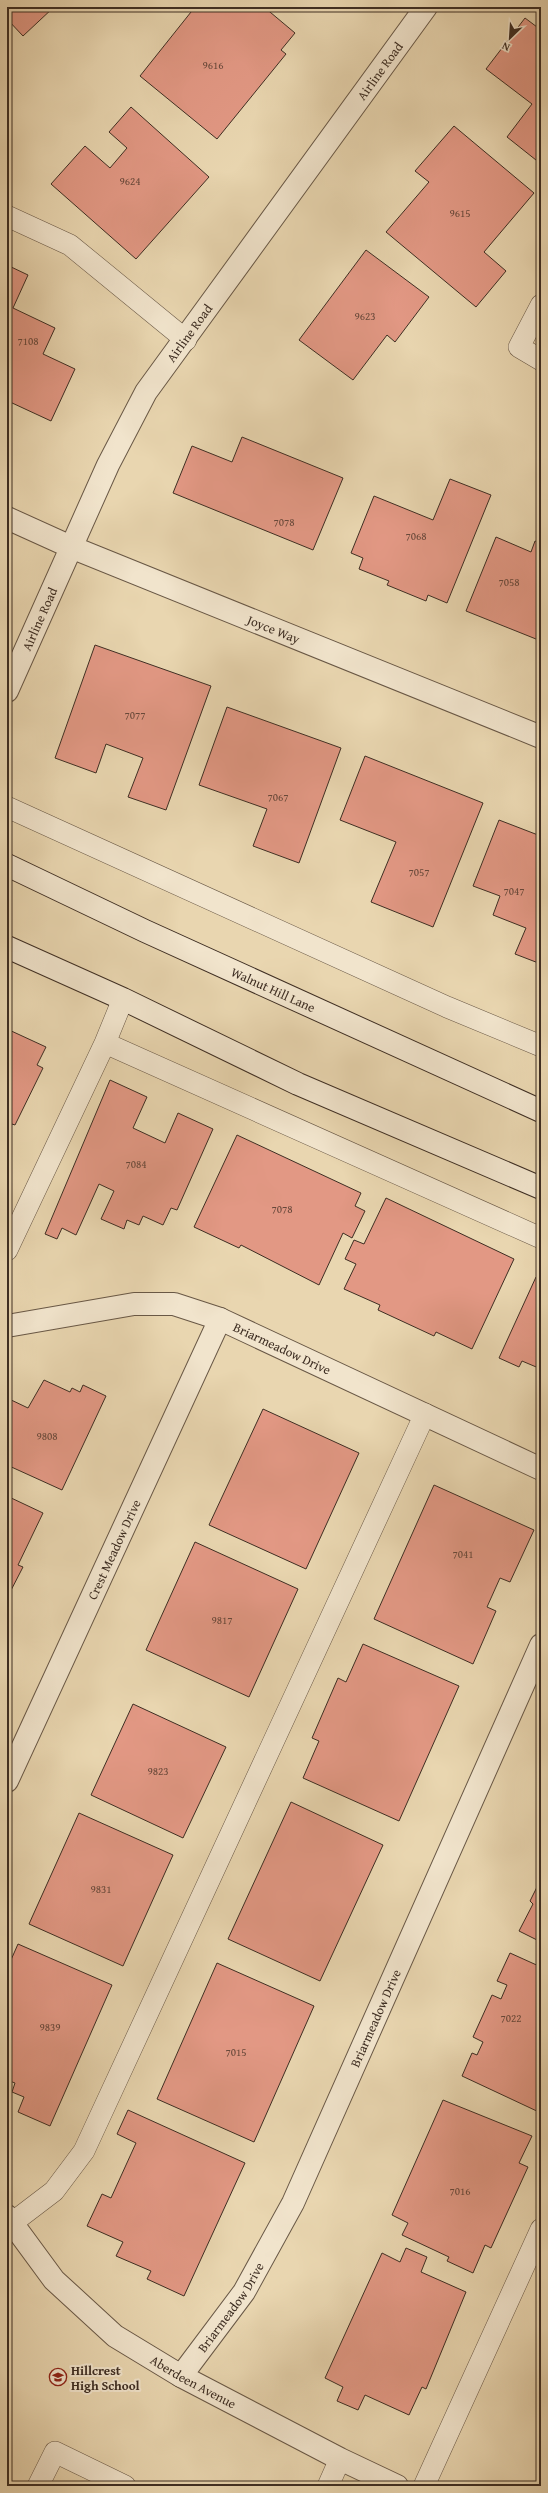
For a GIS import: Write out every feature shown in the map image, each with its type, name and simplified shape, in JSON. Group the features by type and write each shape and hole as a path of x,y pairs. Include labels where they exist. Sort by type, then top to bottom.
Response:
{"street":[{"name":"Airline Road","path":"7,690 108,465 146,392 186,340 426,7"},
{"name":"Joyce Way","path":"7,518 71,548 541,737"},
{"name":"Walnut Hill Lane","path":"7,865 181,948 541,1111"},
{"path":"7,947 123,999 298,1084 541,1188"},
{"name":"Briarmeadow Drive","path":"7,1326 134,1304 174,1304 220,1319 541,1468"},
{"name":"Crest Meadow Drive","path":"7,1781 220,1319"},
{"name":"Briarmeadow Drive","path":"181,2376 244,2292 293,2202 541,1645"},
{"name":"Aberdeen Avenue","path":"9,2220 54,2280 115,2336 181,2376 340,2460 397,2486"}],"lane":[{"path":"7,216 70,245 186,340"},
{"path":"541,305 519,347 541,360"},
{"path":"7,807 447,1007 541,1046"},
{"path":"7,1250 105,1042 123,999"},
{"path":"105,1042 541,1238"},
{"path":"9,2220 54,2191 84,2151 425,1414"},
{"path":"424,2486 541,2229"},
{"path":"38,2486 54,2452 125,2486"},
{"path":"328,2486 340,2460"}],"building":[{"path":"14,7 54,7 23,36 7,19 7,13"},
{"path":"195,7 264,7 295,33 281,50 286,54 217,139 140,76"},
{"path":"525,18 541,30 541,164 507,137 532,104 486,69"},
{"path":"131,107 209,177 136,259 51,184 85,146 110,168 127,148 109,132"},
{"path":"454,126 534,193 484,252 506,271 476,307 386,232 429,182 415,171"},
{"path":"366,250 429,297 395,342 387,335 353,380 299,340"},
{"path":"7,265 28,275 13,308 55,328 43,354 75,369 51,421 10,402 7,409"},
{"path":"242,437 343,478 313,550 173,493 192,446 232,462"},
{"path":"450,479 491,495 447,603 428,595 426,601 387,585 389,581 359,569 363,558 351,553 374,496 433,520"},
{"path":"496,537 531,552 535,541 541,543 541,641 466,611"},
{"path":"95,645 211,686 166,810 128,797 143,758 106,744 96,773 55,758"},
{"path":"227,707 341,748 299,863 253,846 267,809 199,785"},
{"path":"365,756 483,803 433,927 371,902 396,842 340,820"},
{"path":"499,820 538,835 541,829 541,964 515,954 526,928 493,915 500,896 473,886"},
{"path":"7,1029 46,1047 37,1065 43,1068 15,1125 12,1124 7,1134"},
{"path":"110,1080 147,1097 133,1128 165,1143 178,1113 213,1129 177,1210 171,1208 163,1225 143,1216 139,1225 127,1220 124,1229 101,1219 114,1191 99,1184 76,1235 62,1228 57,1239 45,1234"},
{"path":"237,1135 361,1193 355,1206 365,1211 352,1238 343,1233 319,1285 241,1245 239,1248 194,1227"},
{"path":"386,1198 514,1259 472,1349 436,1332 434,1336 378,1310 380,1305 344,1289 356,1264 345,1259 354,1240 364,1244"},
{"path":"536,1277 541,1279 541,1369 522,1361 519,1367 499,1358"},
{"path":"541,1369 541,1378 537,1377"},
{"path":"44,1380 70,1392 72,1388 80,1392 83,1385 106,1396 62,1490 7,1465 7,1398 28,1408"},
{"path":"263,1409 359,1453 306,1569 209,1525"},
{"path":"434,1485 534,1530 510,1582 500,1578 487,1607 496,1611 473,1664 374,1619"},
{"path":"7,1496 43,1513 18,1565 23,1567 7,1598"},
{"path":"195,1542 298,1589 249,1697 146,1650"},
{"path":"363,1644 459,1686 399,1821 303,1778 319,1741 312,1738 338,1678 346,1682"},
{"path":"133,1704 226,1747 183,1838 91,1795"},
{"path":"291,1802 383,1845 320,1981 228,1939"},
{"path":"79,1813 173,1855 123,1966 29,1924"},
{"path":"541,1879 541,1942 519,1931 533,1904 530,1901"},
{"path":"18,1944 112,1985 50,2126 18,2112 24,2097 12,2092 15,2083 7,2080 11,2072 7,2070 7,1969"},
{"path":"510,1953 541,1967 541,2113 462,2076 472,2053 477,2055 483,2042 473,2037 492,1995 501,1999 507,1985 497,1981"},
{"path":"217,1963 314,2006 254,2142 157,2099"},
{"path":"443,2100 532,2136 519,2163 528,2167 491,2248 485,2245 473,2273 447,2261 449,2257 402,2235 408,2223 392,2215"},
{"path":"128,2110 245,2163 184,2296 147,2279 151,2271 116,2256 123,2242 87,2226 102,2194 111,2198 136,2143 117,2134"},
{"path":"406,2248 427,2257 421,2272 466,2292 426,2389 422,2387 409,2415 365,2395 358,2410 337,2401 343,2387 325,2378 382,2253 400,2262"}],"place":[{"name":"Hillcrest High School","path":"58,2377"}]}
